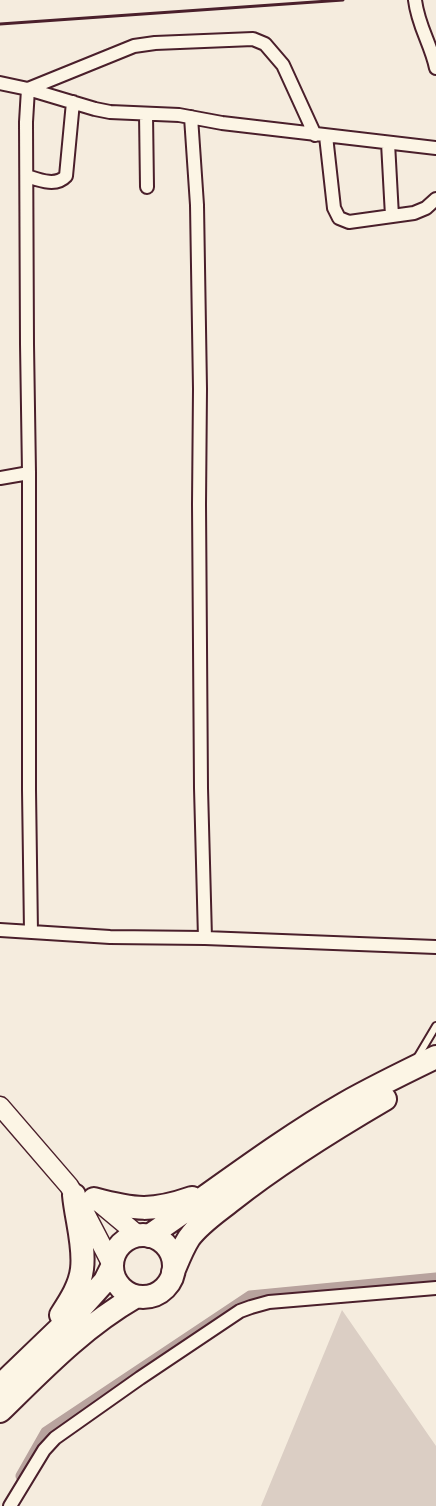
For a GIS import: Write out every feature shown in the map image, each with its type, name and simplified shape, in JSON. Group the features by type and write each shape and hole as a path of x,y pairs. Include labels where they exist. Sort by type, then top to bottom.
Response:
{"highway":[{"path":"0,1386 79,1310 105,1281 114,1253 128,1238 143,1235 281,1143 344,1104 436,1058"},
{"path":"111,1266 116,1284 122,1290 135,1297 145,1298 155,1295 170,1282 182,1249 190,1236 207,1220 282,1162 331,1130 404,1087 436,1072"},
{"path":"48,1340 56,1322 75,1291 82,1270 79,1193 126,1207 141,1209 170,1206 210,1192"},
{"path":"143,1235 158,1239 166,1245 174,1263 173,1272"},
{"path":"0,1411 76,1338 108,1313 135,1297"}],"street":[{"path":"415,0 422,32 433,56 436,68"},
{"path":"28,88 134,46 155,43 253,39 265,44 282,65 320,136 334,208 339,218 349,222 414,213 426,208 436,199"},
{"path":"0,83 28,88 110,112 179,115 222,123 320,136 436,148"},
{"path":"28,88 26,122 31,932"},
{"path":"27,176 46,182 58,182 66,176 73,102"},
{"path":"146,114 147,186"},
{"path":"190,117 197,205 200,389 201,788 205,938"},
{"path":"388,143 392,216"},
{"path":"0,478 29,473"},
{"path":"0,930 110,937 205,938 436,947"},
{"path":"0,1106 79,1193 143,1235"},
{"path":"79,1193 83,1209 111,1266"},
{"path":"10,1506 44,1450 55,1438 148,1372 240,1312 270,1302 436,1288"}],"lane":[{"path":"410,1070 436,1026"}],"shaded area":[{"path":"342,1310 436,1446 436,1506 261,1506"}],"waterway":[{"path":"21,1476 46,1432 250,1296 436,1278"}],"railway":[{"path":"0,24 343,0"}]}
